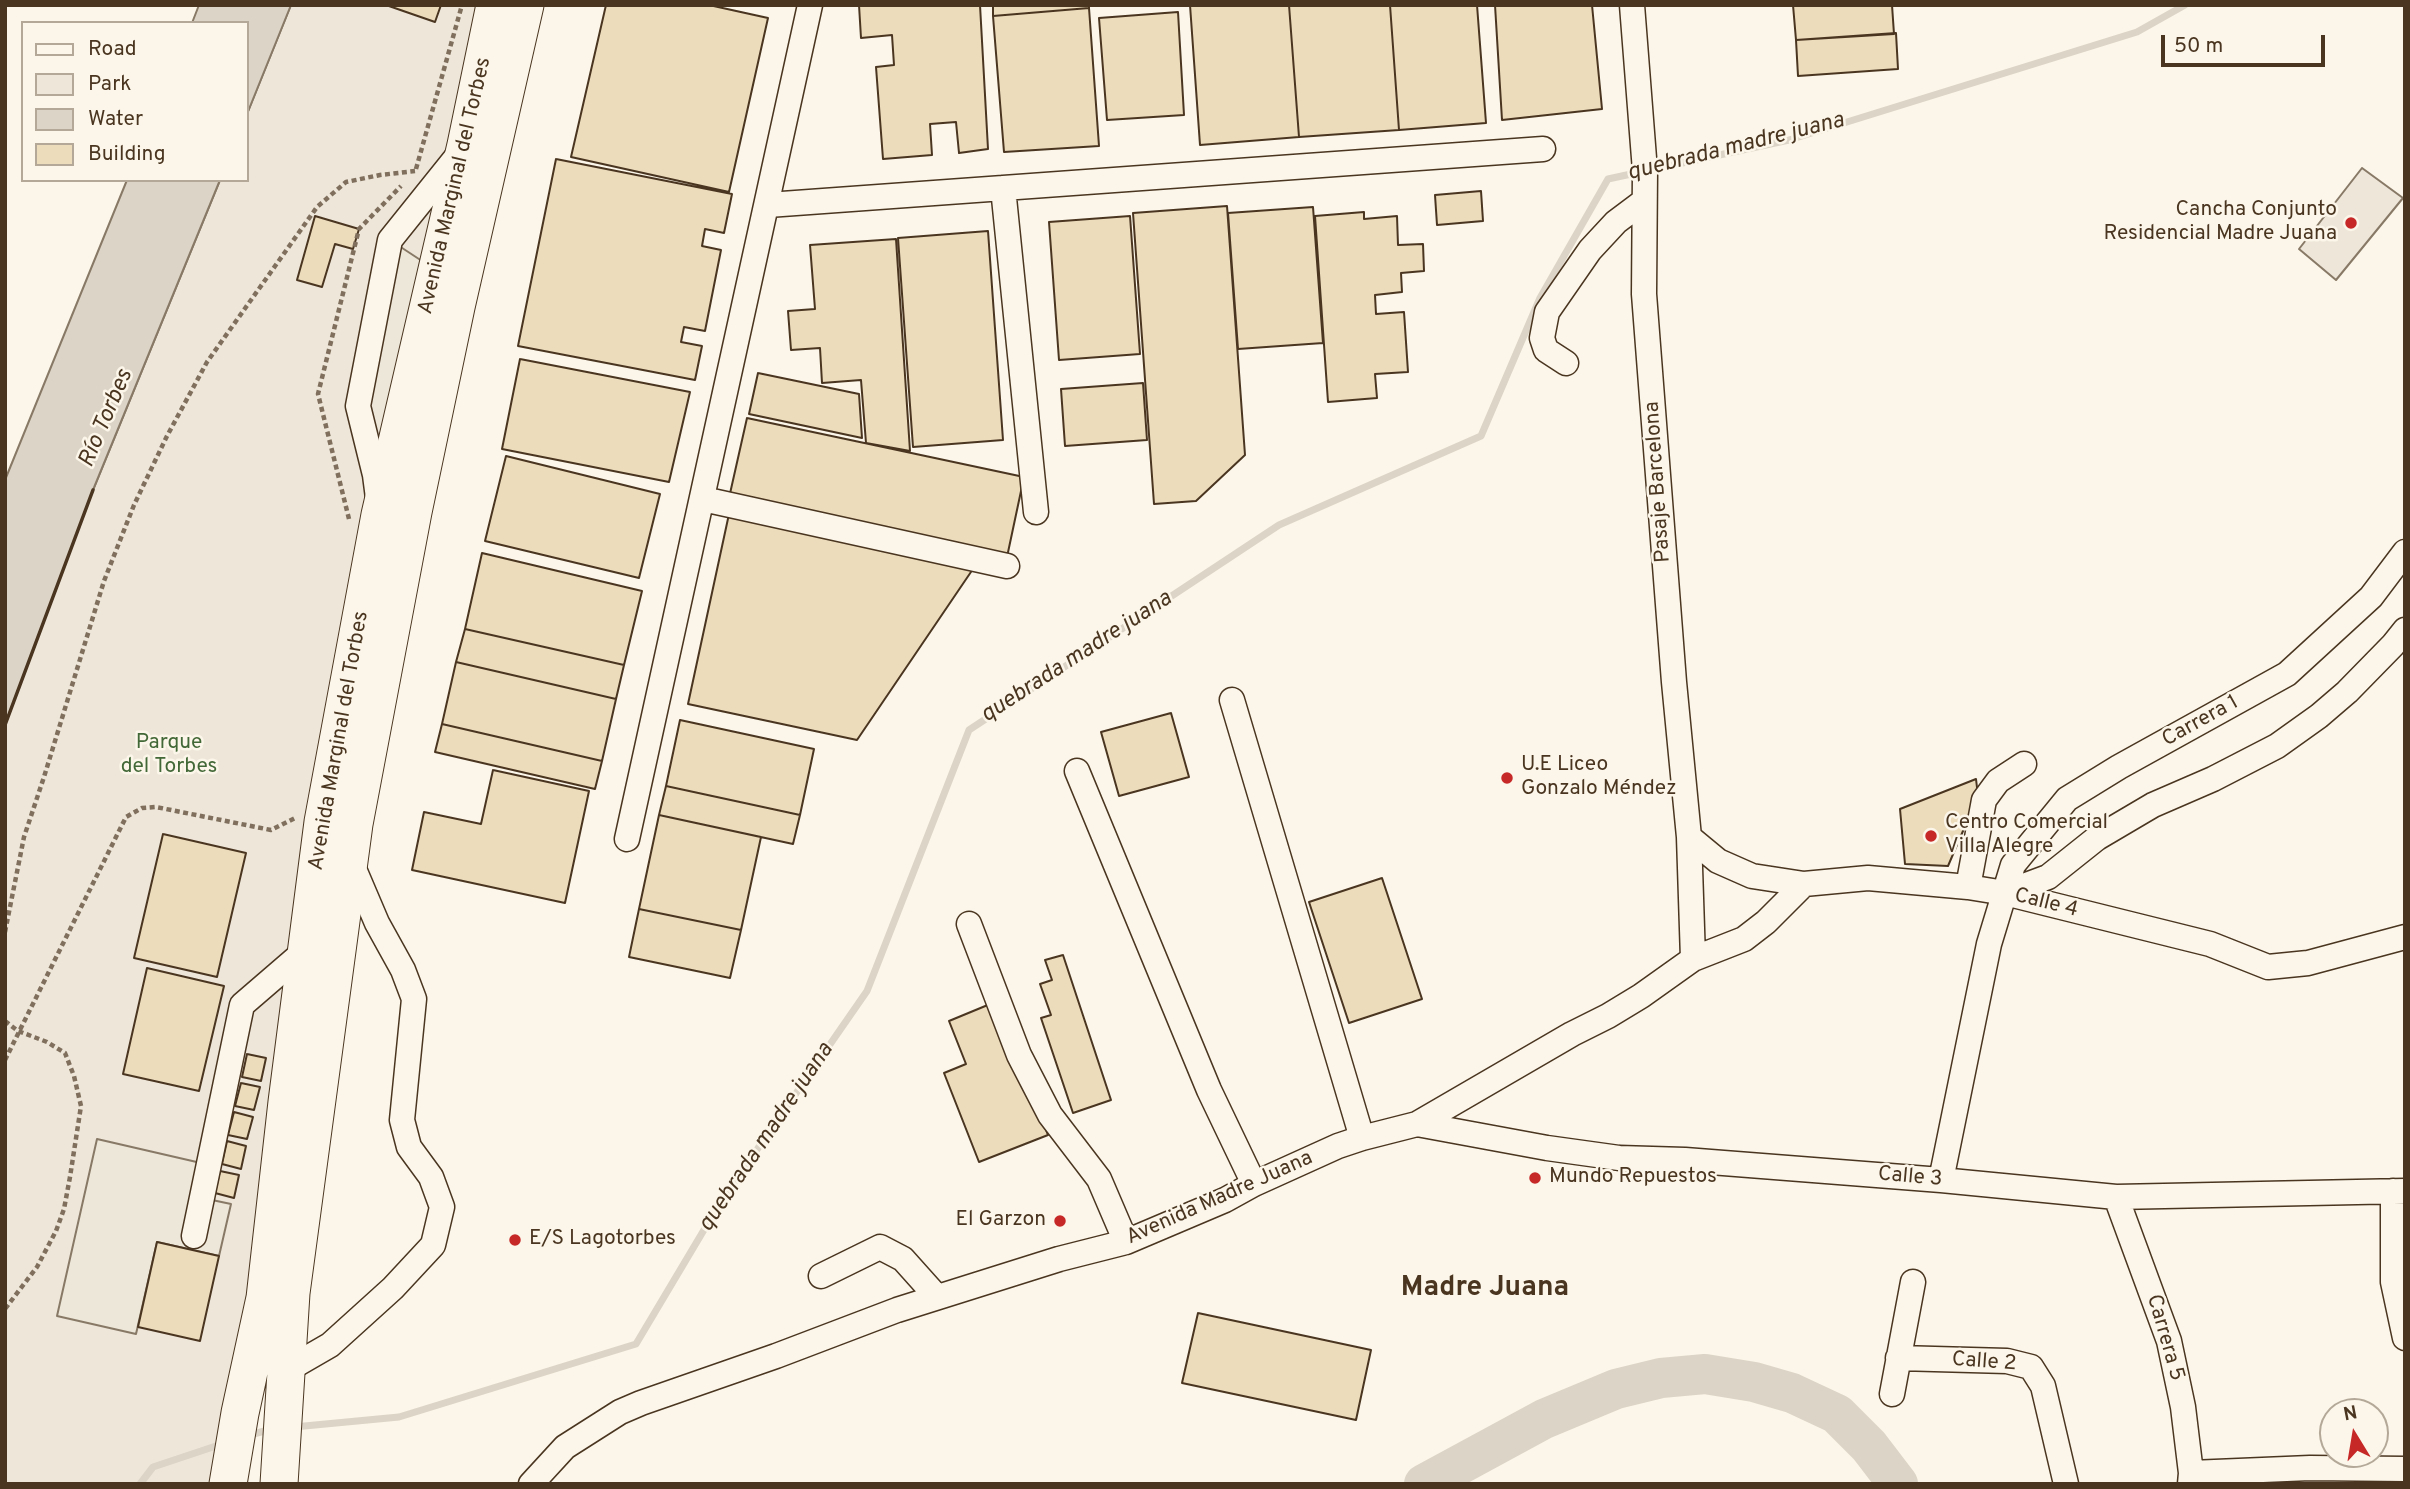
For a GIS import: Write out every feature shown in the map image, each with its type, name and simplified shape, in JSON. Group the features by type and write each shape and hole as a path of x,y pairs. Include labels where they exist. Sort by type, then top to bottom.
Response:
{"highway":[{"name":"Avenida Marginal del Torbes","path":"227,1476 265,1298 323,822 365,520 466,145 495,5"},
{"name":"Avenida Marginal del Torbes","path":"283,1476 290,1293 349,857 413,512 456,307 525,5"},
{"path":"227,1476 265,1457 283,1476"}],"street":[{"path":"627,839 810,5"},
{"name":"Pasaje Barcelona","path":"1632,5 1645,171 1644,294 1674,682 1689,837 1693,959"},
{"path":"365,520 375,475 358,406 390,240 466,145"},
{"path":"768,205 1544,149"},
{"path":"1003,188 1036,512"},
{"path":"1566,363 1546,350 1542,338 1547,312 1590,250 1616,222 1644,201"},
{"path":"703,499 1007,566"},
{"name":"Carrera 1","path":"1941,1180 1989,944 2013,866 2067,799 2119,767 2287,674 2371,597 2405,552"},
{"path":"2005,893 2048,877 2097,838 2153,805 2213,779 2277,746 2347,692 2405,630"},
{"path":"1232,700 1362,1138"},
{"path":"1968,887 1984,800 1998,781 2024,764"},
{"path":"1077,771 1209,1090 1255,1184"},
{"name":"Calle 4","path":"1689,837 1718,861 1752,876 1804,884 1868,878 2005,893 2210,944 2268,967 2308,963 2405,937"},
{"path":"285,1371 330,1345 393,1288 433,1245 442,1207 431,1177 409,1147 402,1120 414,999 349,857"},
{"name":"Avenida Madre Juana","path":"531,1484 565,1447 620,1412 937,1297 1059,1259 1126,1242 1362,1138 1418,1124 1619,1010 1693,959 1744,939 1766,922 1804,884"},
{"path":"969,924 1019,1055 1050,1115 1100,1179 1126,1242"},
{"path":"194,1236 243,1005 307,949"},
{"name":"Calle 3","path":"1418,1124 1547,1148 1619,1158 1685,1160 1941,1180 2116,1197 2399,1191"},
{"path":"2399,1191 2393,1282 2405,1338"},
{"name":"Carrera 5","path":"2116,1197 2169,1341 2183,1407 2191,1479"},
{"path":"821,1276 880,1247 903,1259 937,1297"},
{"path":"1892,1394 1913,1282"},
{"name":"Calle 2","path":"1898,1358 2007,1361 2031,1367 2043,1386 2066,1484"},
{"path":"2191,1479 2310,1468 2405,1469"}],"path":[{"path":"365,520 318,394 359,229 416,171 462,5"},
{"path":"5,932 24,837 104,580 134,505 167,436 208,362 317,207 346,182 416,171"},
{"path":"5,1060 126,817 142,808 156,807 271,830 299,816"},
{"path":"5,1021 18,1031 47,1042 65,1053 81,1106 64,1209 37,1267 5,1309"}],"green space":[{"name":"Parque del Torbes","path":"291,5 495,5 228,1484 5,1484 5,725 93,490 219,182 248,182 248,112"},
{"name":"Cancha Conjunto Residencial Madre Juana","path":"2362,168 2403,198 2336,280 2299,249"}],"shaded area":[{"path":"390,240 425,263 375,475 358,406"},
{"path":"97,1139 201,1163 193,1196 231,1204 219,1256 157,1242 136,1334 57,1316"}],"water":[{"path":"199,5 291,5 248,112 248,21 193,21"},
{"name":"Río Torbes","path":"126,182 219,182 93,490 5,725 5,480"}],"building":[{"path":"386,5 441,5 435,22"},
{"path":"606,5 709,5 768,18 729,192 571,157"},
{"path":"859,5 980,5 988,149 959,153 956,122 930,124 932,155 883,159 876,67 894,65 892,35 861,38"},
{"path":"993,5 1089,5 1089,8 993,16"},
{"path":"1190,5 1289,5 1299,137 1200,145"},
{"path":"1289,5 1390,5 1399,130 1299,137"},
{"path":"1390,5 1477,5 1486,123 1399,130"},
{"path":"1495,5 1592,5 1602,109 1502,120"},
{"path":"1793,5 1892,5 1894,34 1796,40"},
{"path":"1089,8 1099,146 1004,152 993,16"},
{"path":"1178,12 1184,115 1107,120 1099,18"},
{"path":"1896,33 1898,69 1798,76 1796,40"},
{"path":"556,159 732,194 724,233 705,229 702,246 721,250 705,331 684,327 681,342 702,346 695,380 518,346"},
{"path":"1481,191 1483,221 1437,225 1435,195"},
{"path":"1227,206 1245,455 1196,501 1154,504 1133,213"},
{"path":"1313,207 1323,343 1238,349 1228,213"},
{"path":"1364,212 1364,219 1397,216 1398,245 1423,244 1424,271 1401,273 1402,292 1375,295 1376,314 1404,312 1408,372 1375,374 1377,398 1328,402 1315,216"},
{"path":"315,216 359,229 353,249 335,244 322,287 297,280"},
{"path":"1130,216 1140,354 1059,360 1049,222"},
{"path":"988,231 1003,440 913,447 898,238"},
{"path":"896,239 910,451 866,443 861,380 822,383 820,348 791,350 788,311 815,309 810,245"},
{"path":"520,359 690,392 669,482 502,449"},
{"path":"758,373 859,394 862,438 749,414"},
{"path":"1143,383 1147,440 1065,446 1061,389"},
{"path":"747,418 1024,477 1007,557 729,498"},
{"path":"506,456 660,494 639,578 485,541"},
{"path":"729,514 975,566 857,740 688,704"},
{"path":"482,553 642,591 624,665 465,629"},
{"path":"465,629 624,665 616,699 456,662"},
{"path":"456,662 616,699 602,761 442,724"},
{"path":"1171,713 1189,777 1119,796 1101,732"},
{"path":"680,720 814,749 800,815 666,786"},
{"path":"442,724 602,761 595,789 435,752"},
{"path":"493,770 589,791 565,903 412,870 424,812 481,824"},
{"name":"Centro Comercial Villa Alegre","path":"1976,779 1978,796 1948,866 1905,864 1900,809"},
{"path":"666,786 800,815 793,844 659,815"},
{"path":"659,815 761,837 741,930 639,909"},
{"path":"163,834 246,853 217,977 134,958"},
{"path":"1382,878 1422,999 1349,1023 1309,902"},
{"path":"639,909 741,930 730,978 629,957"},
{"path":"1063,955 1111,1100 1073,1113 1041,1018 1051,1015 1040,984 1052,980 1045,960"},
{"path":"147,968 224,986 199,1091 123,1074"},
{"path":"995,1002 1048,1135 979,1162 944,1073 966,1064 949,1021"},
{"path":"247,1054 266,1058 261,1081 242,1077"},
{"path":"241,1083 260,1087 254,1110 235,1106"},
{"path":"234,1112 253,1117 247,1139 228,1135"},
{"path":"227,1141 246,1146 241,1169 222,1164"},
{"path":"220,1171 239,1175 234,1198 215,1193"},
{"path":"157,1242 219,1256 200,1341 138,1327"},
{"path":"1198,1313 1371,1350 1356,1420 1182,1383"}],"waterway":[{"name":"quebrada madre juana","path":"294,1427 399,1417 636,1344 720,1203 867,991 969,730 1279,525 1481,436 1540,298 1608,179 1789,140 2137,32 2185,5"},
{"path":"1424,1484 1544,1419 1616,1389 1661,1378 1705,1374 1754,1382 1792,1393 1837,1414 1869,1446 1898,1484"},
{"name":"quebrada madre juana","path":"246,1436 272,1429"},
{"name":"quebrada madre juana","path":"140,1484 153,1467 225,1443"}],"wall":[{"path":"5,725 93,490"}],"place":[{"name":"Cancha Conjunto Residencial Madre Juana","path":"2351,223"},
{"name":"U.E Liceo Gonzalo Méndez","path":"1507,778"},
{"name":"Centro Comercial Villa Alegre","path":"1931,836"},
{"name":"Mundo Repuestos","path":"1535,1178"},
{"name":"El Garzon","path":"1060,1221"},
{"name":"E/S Lagotorbes","path":"515,1240"}],"district":[{"name":"Madre Juana","path":"1485,1289"}]}
